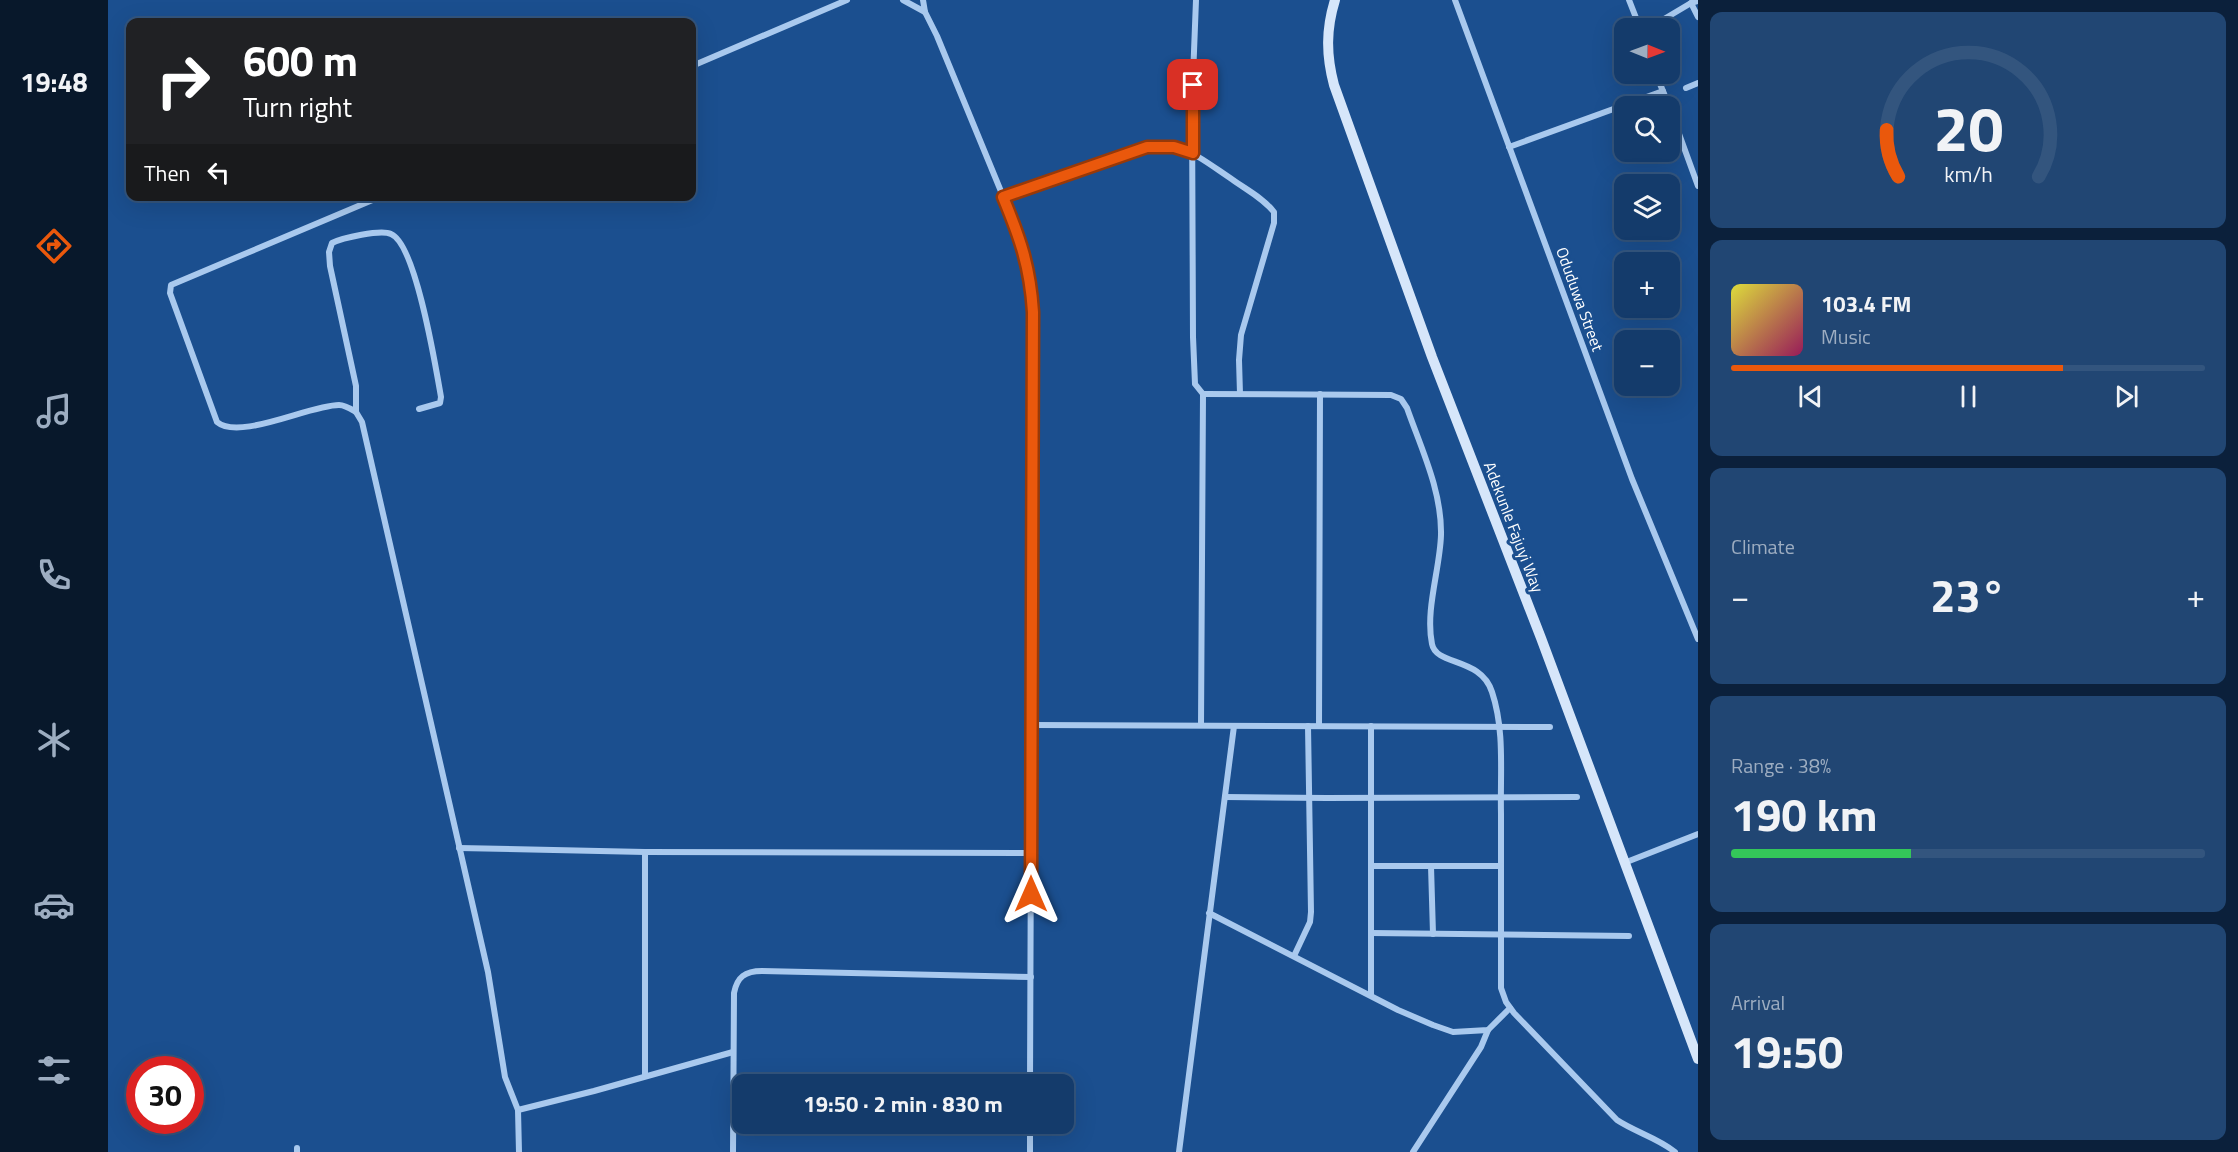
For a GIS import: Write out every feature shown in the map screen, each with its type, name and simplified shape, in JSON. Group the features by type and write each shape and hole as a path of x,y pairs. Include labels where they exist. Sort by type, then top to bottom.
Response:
{"street":[{"path":"696,64 847,0"},
{"path":"903,0 925,12"},
{"path":"923,0 925,12 1021,240 1031,280 1033,312 1030,1074"},
{"path":"1196,0 1193,153 1194,373 1195,384 1203,394 1201,725"},
{"name":"Adekunle Fajuyi Way","path":"1335,0 1330,15 1328,39 1328,63 1334,85 1432,357 1541,638 1698,1059"},
{"name":"Oduduwa Street","path":"1455,0 1632,479 1698,639"},
{"path":"1629,0 1636,18"},
{"path":"1667,18 1695,2 1698,17"},
{"path":"1686,88 1698,83"},
{"path":"1660,84 1665,96"},
{"path":"1509,147 1663,91"},
{"path":"1680,138 1698,186"},
{"path":"1003,197 1147,147 1174,147 1193,153 1260,198 1274,212 1275,217 1241,335 1240,394"},
{"path":"356,412 339,405 239,428 222,426 217,422 170,293 171,285 370,201"},
{"path":"420,409 440,404 441,397 428,322 416,280 398,239 382,232 340,239 332,243 329,252 330,266 356,386 356,412 364,434 488,972 503,1068 518,1110 519,1152"},
{"path":"1203,394 1391,395 1401,399 1407,408 1435,490 1439,510 1441,535 1434,592 1432,647 1438,655 1463,663 1483,675 1489,682 1500,727 1501,988 1503,997 1510,1008 1617,1120 1667,1145 1675,1152"},
{"path":"1319,726 1320,394"},
{"path":"1032,725 1551,727"},
{"path":"1179,1152 1234,726"},
{"path":"1294,956 1310,922 1311,912 1311,798 1308,726"},
{"path":"1371,726 1371,995"},
{"path":"1225,796 1577,797"},
{"path":"1624,863 1698,834"},
{"path":"459,848 645,852 1031,853"},
{"path":"645,852 645,1076"},
{"path":"1371,866 1501,866"},
{"path":"1431,866 1433,934"},
{"path":"1209,913 1407,1014 1453,1032 1488,1030"},
{"path":"1371,933 1629,936"},
{"path":"733,1152 734,993 736,982 743,974 752,971 1031,977"},
{"path":"1413,1152 1481,1047 1488,1030 1510,1008"},
{"path":"518,1110 594,1092 734,1052"},
{"path":"1030,1134 1030,1152"}],"route":[{"path":"1031,894 1033,312 1031,280 1021,240 1003,197 1147,147 1174,147 1193,153 1193,85"}]}
